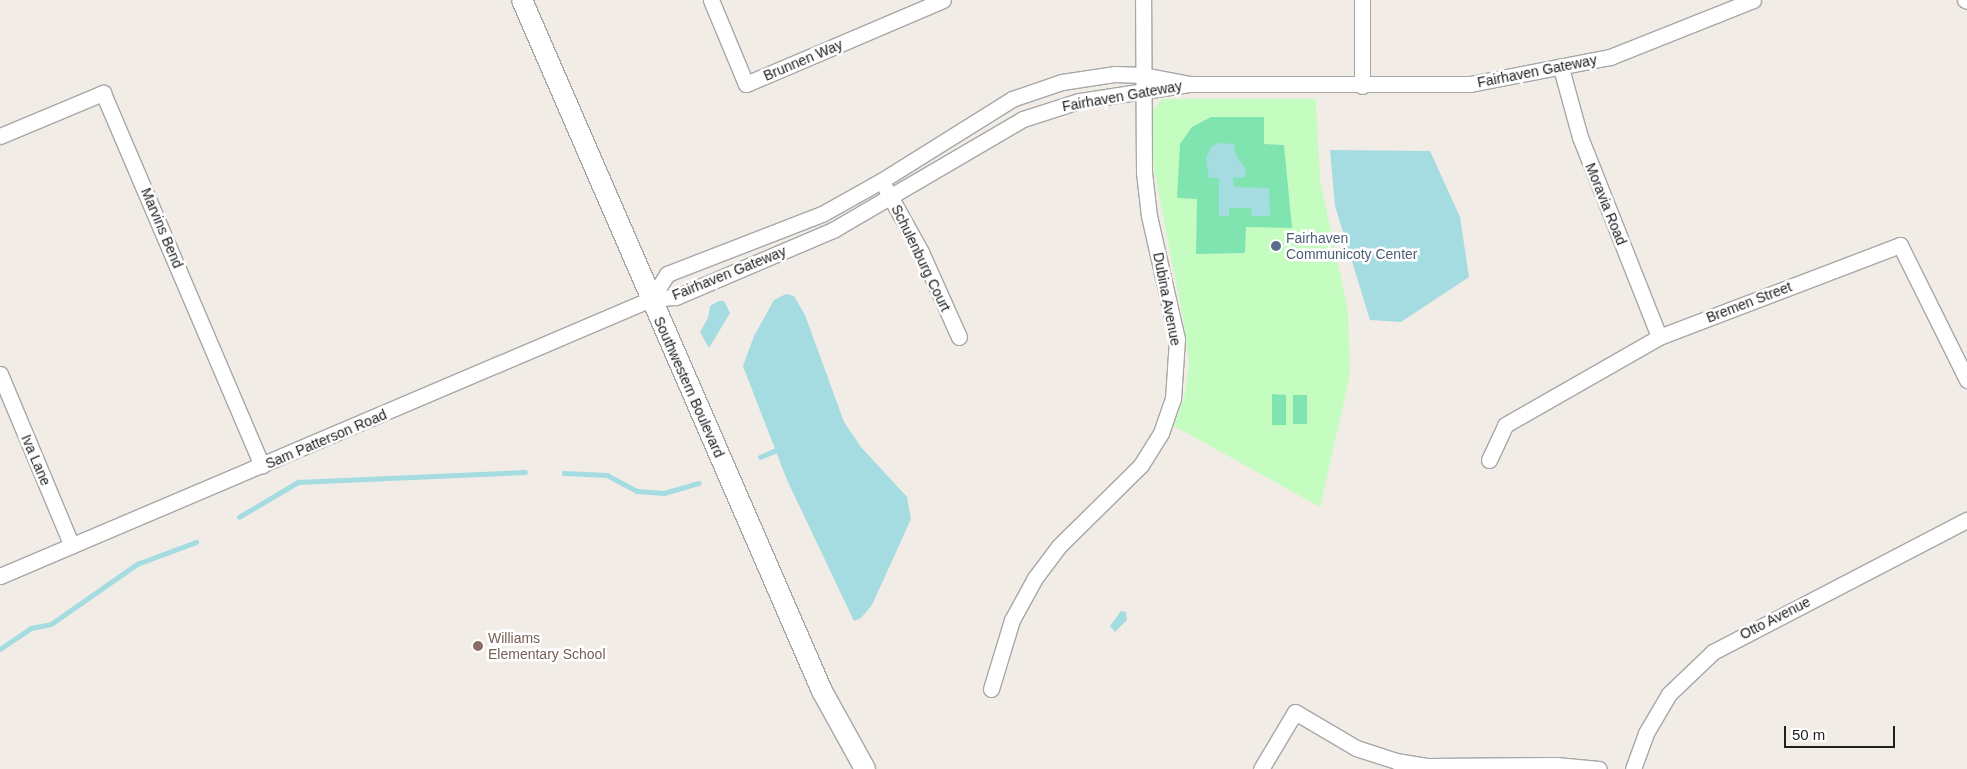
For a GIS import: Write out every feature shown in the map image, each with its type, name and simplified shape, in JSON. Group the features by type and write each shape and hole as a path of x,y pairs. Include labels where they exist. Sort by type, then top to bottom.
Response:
{"street":[{"name":"Southwestern Boulevard","path":"522,0 822,691 865,769"},
{"name":"Brunnen Way","path":"712,0 746,84 943,0"},
{"name":"Dubina Avenue","path":"990,689 1012,620 1035,578 1060,546 1141,465 1161,433 1173,399 1177,340 1146,194 1142,92 1143,0"},
{"path":"1362,0 1362,86"},
{"name":"Fairhaven Gateway","path":"651,299 667,274 822,214 881,182 1012,99 1092,75 1142,75 1190,84 1362,86 1470,84 1561,68 1640,46 1719,6 1753,0"},
{"name":"Moravia Road","path":"1561,68 1580,137 1659,337"},
{"name":"Fairhaven Gateway","path":"651,299 676,297 833,230 891,198 1023,119 1079,101 1190,84"},
{"name":"Marvins Bend","path":"0,136 103,93 262,466"},
{"name":"Schulenburg Court","path":"881,182 921,252 959,337"},
{"name":"Bremen Street","path":"1489,460 1505,425 1659,337 1900,245 1967,380"},
{"name":"Sam Patterson Road","path":"0,576 651,299"},
{"name":"Iva Lane","path":"0,374 72,546"},
{"name":"Otto Avenue","path":"1633,769 1646,733 1669,694 1713,652 1967,520"},
{"path":"1261,769 1295,712 1356,748 1396,761 1427,766 1556,765 1599,769"}],"green space":[{"path":"1162,99 1316,99 1320,180 1348,311 1350,375 1320,507 1174,426 1185,394 1189,363 1184,323 1154,170 1150,114"},
{"path":"1211,117 1264,117 1264,144 1284,145 1292,228 1246,227 1245,253 1196,254 1197,199 1177,198 1180,144 1192,127"},
{"path":"1272,394 1286,395 1286,425 1272,425"},
{"path":"1293,395 1307,395 1307,424 1293,424"}],"water":[{"path":"1219,143 1234,144 1236,156 1246,169 1245,177 1233,178 1234,187 1269,188 1270,216 1252,216 1251,208 1229,208 1229,216 1219,216 1219,178 1209,178 1206,158 1211,147"},
{"path":"1330,150 1430,151 1460,217 1469,277 1401,322 1370,320 1335,206"},
{"path":"786,294 794,296 805,315 844,422 861,447 907,497 911,519 872,605 861,618 854,621 787,480 743,366 754,336 774,300"},
{"path":"719,301 724,301 730,313 709,348 700,332 708,318 710,306"},
{"path":"1121,611 1126,612 1127,620 1115,632 1110,626"}],"waterway":[{"path":"760,457 779,449"},
{"path":"239,517 298,482 525,472"},
{"path":"564,473 607,475 637,491 664,493 699,483"},
{"path":"0,649 31,628 51,624 137,564 196,542"}],"place":[{"name":"Fairhaven Communicoty Center","path":"1276,246"},
{"name":"Williams Elementary School","path":"478,646"}]}
